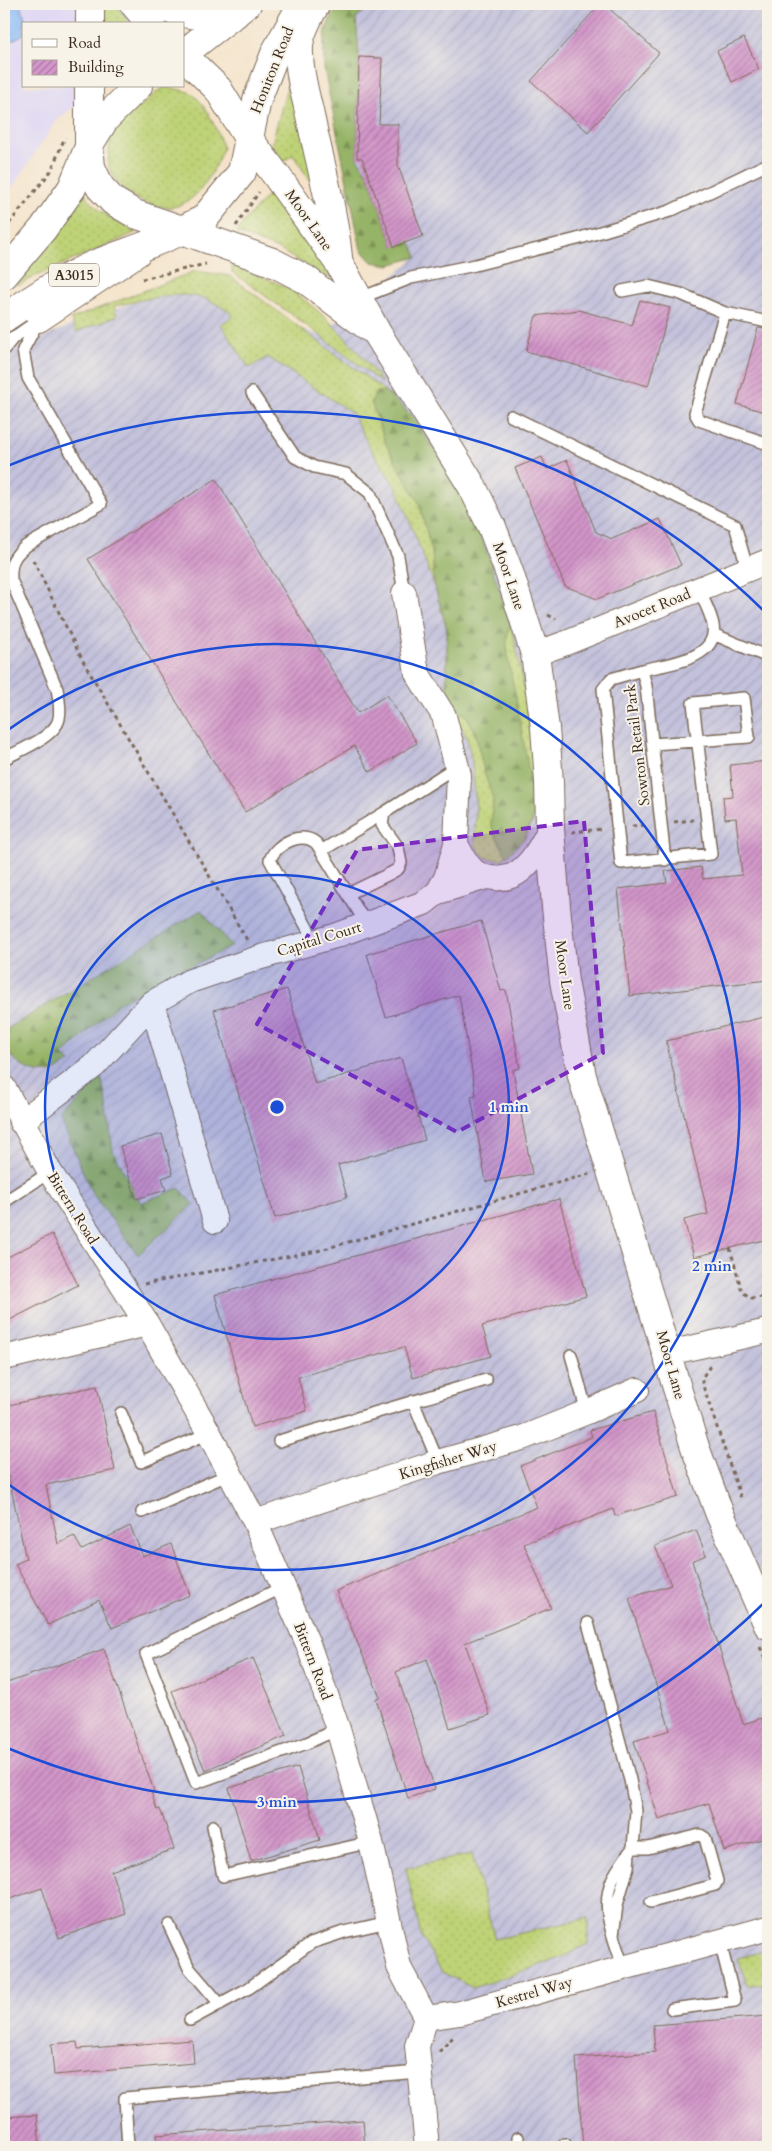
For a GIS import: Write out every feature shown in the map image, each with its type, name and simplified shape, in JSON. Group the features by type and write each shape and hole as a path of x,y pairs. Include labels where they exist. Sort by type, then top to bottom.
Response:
{"main road":[{"path":"90,4 90,22"},
{"path":"134,4 149,22"},
{"path":"158,4 180,14 198,16 241,9"},
{"name":"Honiton Road","path":"181,231 204,219 242,172 257,100 276,51 302,4"},
{"path":"316,4 307,20 299,45 300,70 336,233 339,263"},
{"path":"185,53 241,9"},
{"name":"Moor Lane","path":"185,55 218,89 248,138 339,263 377,333 472,486 492,527 509,572 535,654 545,728 549,782 562,831 556,907 564,981 582,1076 609,1169 668,1354 683,1410 719,1512 768,1625"},
{"path":"4,275 43,229 72,188 89,88"},
{"path":"81,142 136,88"},
{"name":"Moor Lane","path":"81,142 100,187 113,200 134,214 272,262 305,279 377,333"},
{"name":"A3015","path":"4,318 55,284 97,264 152,245 181,231"}],"street":[{"path":"39,320 152,245"},
{"name":"Avocet Road","path":"535,654 566,644 758,564"},
{"path":"404,593 417,673 444,716 459,775 456,844 446,878 438,892"},
{"name":"Capital Court","path":"22,1122 94,1066 152,1003 190,981 367,925 424,904 438,892 486,877 503,878 520,871 539,850 562,831"},
{"path":"456,844 464,859 474,871 486,877"},
{"path":"152,1003 215,1221"},
{"name":"Bittern Road","path":"4,1088 50,1172 147,1324 209,1433 255,1522 308,1644 338,1729 371,1842 399,1967 426,2018"},
{"path":"4,1358 147,1324"},
{"path":"668,1354 768,1331"},
{"name":"Kingfisher Way","path":"255,1522 438,1462 522,1438 637,1390"},
{"name":"Kestrel Way","path":"426,2018 460,2012 768,1928"},
{"path":"426,2018 417,2046 418,2072 427,2147"}],"lane":[{"path":"358,299 411,278 475,265 670,212 768,164"},
{"path":"622,291 648,286 681,294 725,313 768,322"},
{"path":"725,313 695,414 699,420 768,444"},
{"path":"4,349 13,338 39,320"},
{"path":"4,759 49,734 58,723 60,707 58,689 11,580 10,564 17,553 26,546 101,504 28,378 23,350 39,320"},
{"path":"252,392 295,457 314,467 346,474 370,493 398,556 404,593"},
{"path":"511,416 735,525 758,564"},
{"path":"699,588 713,624 713,634 768,657"},
{"name":"Sowton Retail Park","path":"665,860 653,744 642,670 703,652 713,634"},
{"path":"642,670 611,679 603,689 621,863 711,854 698,742 693,703 744,698 749,737 698,742 653,744"},
{"path":"321,851 457,766"},
{"path":"348,894 391,873 398,869 401,864 398,847 382,824 384,813"},
{"path":"315,942 270,860 275,850 297,838 306,837 312,839 367,925"},
{"path":"4,1202 50,1172"},
{"path":"571,1355 587,1412"},
{"path":"279,1441 486,1380"},
{"path":"413,1402 438,1462"},
{"path":"121,1413 142,1462 209,1433"},
{"path":"142,1512 230,1474"},
{"path":"283,1587 146,1654 196,1782 306,1743 338,1729"},
{"path":"588,1623 630,1780 636,1811 631,1850 613,1879 606,1912 623,1966"},
{"path":"213,1826 223,1876 371,1842"},
{"path":"631,1850 648,1848 700,1835 705,1838 717,1881 715,1885 652,1902"},
{"path":"190,2020 249,1988 311,1943 344,1932 388,1922"},
{"path":"169,1925 189,1968 220,2004"},
{"path":"672,2009 735,2001 720,1942"},
{"path":"128,2147 125,2098 418,2072"}],"path":[{"path":"4,230 51,171 81,142"},
{"path":"140,279 217,261 226,246"},
{"path":"26,546 83,661 258,958"},
{"path":"562,831 608,829"},
{"path":"123,1289 163,1279 317,1251 573,1177 609,1169"},
{"path":"730,1248 742,1292 752,1298 768,1296"},
{"path":"711,1362 712,1364 702,1378 702,1383 743,1504"}],"highlighted area":[{"path":"584,821 603,1053 457,1132 257,1024 357,850"}],"shaded area":[{"path":"4,4 206,4 184,22 22,22 22,88 97,88 58,119 4,200"},
{"path":"373,4 768,4 768,2147 4,2147 4,354 91,317 190,284 319,336 416,257 410,240 394,247 367,173 357,158 359,57 356,18"}],"green space":[{"path":"102,4 116,4 129,22 103,22"},
{"path":"341,4 373,4 356,18 359,57 357,158 367,173 394,247 410,240 417,257 389,265 372,262 361,250 324,69 325,34 330,20"},
{"path":"291,72 321,197 293,155 281,163 271,147"},
{"path":"164,88 172,88 189,92 195,96 214,125 223,148 216,165 200,190 186,202 177,206 168,207 149,204 131,195 117,182 111,172 108,160 113,133 158,91"},
{"path":"272,191 333,276 324,276 280,250 237,233 244,221"},
{"path":"84,192 100,210 136,232 18,285 16,279 49,247"},
{"path":"232,265 278,284 304,300 341,333 382,383 313,330 232,272"},
{"path":"195,271 230,276 385,391 412,416 485,547 514,636 527,701 538,800 533,820 524,839 507,856 500,860 486,858 475,845 476,807 472,762 467,738 447,700 447,629 434,584 397,489 369,446 352,413 268,357 249,368 221,324 233,317 232,315 229,311 205,299 180,295 166,296 114,306 117,316 76,332 71,319"},
{"path":"385,391 412,416 440,458 468,507 485,547 511,625 507,640 508,659 532,789 538,800 533,820 524,839 507,856 491,824 493,799 484,772 476,736 468,718 447,700 447,629 434,584 432,552 419,503 386,444 371,402 376,392"},
{"path":"201,910 232,946 120,1002 63,1055 70,1062 57,1070 53,1072 34,1071 18,1063 12,1057 5,1041 4,1031"},
{"path":"101,1077 113,1151 141,1203 179,1188 194,1204 138,1255 92,1193 61,1120"},
{"path":"472,1854 495,1939 588,1918 588,1944 561,1958 473,1988 442,1972 421,1936 406,1868"},
{"path":"768,1950 768,1984 747,1985 738,1958"}],"water":[{"path":"4,4 20,4 26,22 22,22 22,35 4,45"}],"building":[{"path":"600,4 604,4 659,53 588,132 531,81"},
{"path":"744,38 759,69 732,82 717,51"},
{"path":"359,57 382,58 379,124 398,124 398,165 423,236 394,247 362,158 357,158"},
{"path":"640,300 670,308 648,386 526,351 536,316 579,310 632,325"},
{"path":"758,328 768,329 768,413 737,404"},
{"path":"542,457 547,469 567,460 596,532 612,539 660,519 681,565 597,599 565,586 515,468"},
{"path":"216,479 358,713 387,695 417,743 370,772 354,746 245,812 88,559"},
{"path":"768,761 768,980 630,996 618,889 667,883 665,871 701,867 703,879 742,875 736,818 725,819 723,797 733,796 730,765"},
{"path":"481,921 501,991 506,990 520,1068 513,1070 532,1174 486,1182 471,1096 476,1095 459,995 386,1017 367,954"},
{"path":"287,989 315,1084 401,1058 425,1140 338,1165 347,1197 275,1218 214,1010"},
{"path":"768,1016 768,1239 694,1257 684,1220 708,1214 666,1041"},
{"path":"162,1134 173,1174 162,1178 166,1190 136,1199 120,1146"},
{"path":"559,1199 586,1296 482,1326 491,1356 413,1378 404,1347 298,1377 307,1411 252,1427 215,1295"},
{"path":"52,1234 78,1285 4,1323 4,1259"},
{"path":"97,1386 115,1470 46,1485 58,1544 74,1536 82,1550 130,1526 143,1556 171,1544 190,1595 112,1628 99,1600 48,1625 15,1564 26,1559 4,1454 4,1406"},
{"path":"653,1412 678,1497 615,1516 613,1509 524,1544 551,1608 465,1643 490,1715 450,1728 427,1659 396,1672 435,1789 408,1798 376,1699 380,1697 336,1591 537,1507 520,1466 592,1437 590,1430"},
{"path":"696,1530 706,1555 692,1561 743,1724 762,1718 768,1738 768,1837 724,1851 709,1803 659,1819 634,1741 670,1730 629,1598 671,1585 655,1546"},
{"path":"104,1649 154,1791 151,1792 157,1810 160,1809 174,1849 111,1871 126,1914 59,1938 42,1888 4,1901 4,1684"},
{"path":"253,1658 286,1736 205,1770 172,1691"},
{"path":"298,1767 320,1840 251,1861 229,1788"},
{"path":"768,2016 768,2147 583,2147 576,2058 655,2052 653,2025"},
{"path":"192,2040 194,2063 54,2075 51,2044 77,2042 78,2049"},
{"path":"37,2115 40,2147 4,2147 4,2117"},
{"path":"363,2120 365,2147 157,2147 156,2135"}]}
